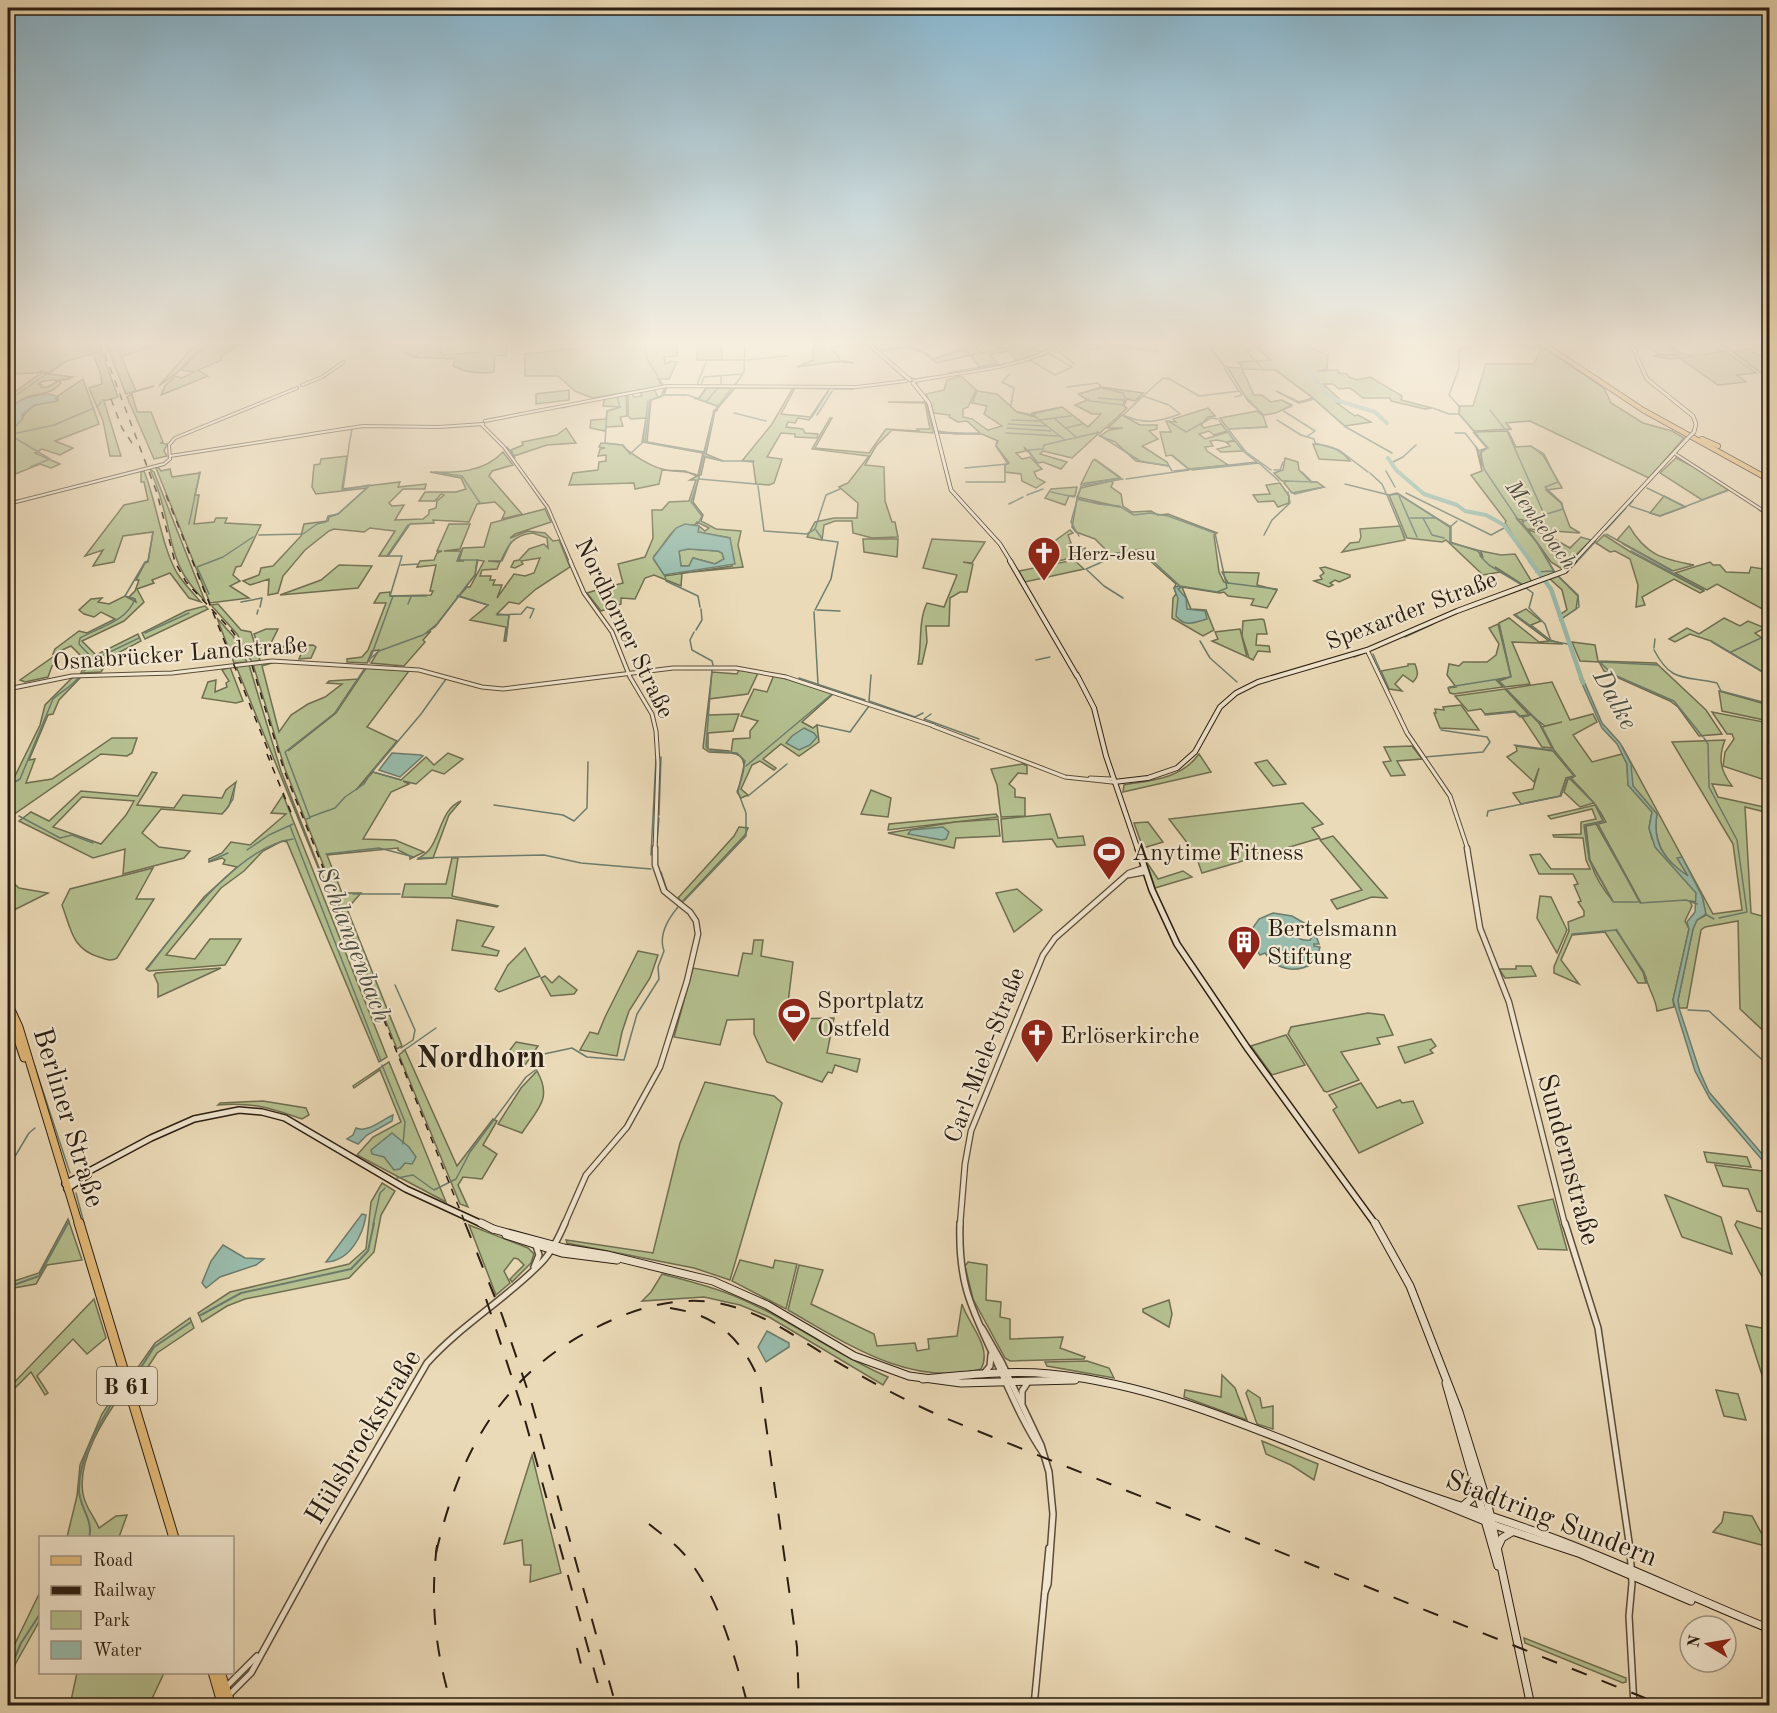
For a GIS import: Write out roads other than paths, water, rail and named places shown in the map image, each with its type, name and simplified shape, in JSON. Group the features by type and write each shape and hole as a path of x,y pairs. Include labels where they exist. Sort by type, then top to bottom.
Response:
{"highway":[{"path":"1663,421 1695,440"},
{"path":"1669,421 1770,479"},
{"path":"1660,424 1770,479"},
{"path":"1684,430 1718,446"}],"main road":[{"path":"934,421 951,490 999,542 1069,660 1093,709 1101,751 1119,795 1143,870"},
{"name":"Spexarder Straße","path":"1113,780 1124,782 1160,776 1183,764 1198,747 1216,712 1236,693 1273,677 1367,650 1457,611 1569,568 1694,432 1695,421"},
{"path":"1113,780 1153,775 1183,764"},
{"path":"1113,780 1161,920 1174,945 1382,1234 1410,1286 1459,1412 1497,1549 1505,1592"},
{"path":"1119,795 1119,786 1124,782"},
{"name":"Berliner Straße","path":"8,1003 19,1027 173,1536"},
{"name":"Berliner Straße","path":"8,1008 67,1186"},
{"path":"67,1186 184,1122 228,1111 262,1111 285,1118 406,1189 535,1246 553,1247"},
{"path":"493,1229 553,1247 565,1254 634,1262 713,1281 767,1305 871,1364 923,1379 961,1383 1006,1377"},
{"name":"Stadtring Sundern","path":"1006,1377 1050,1374 1164,1397 1462,1506 1512,1532 1632,1573"},
{"path":"923,1379 982,1375 1006,1377"},
{"name":"Stadtring Sundern","path":"1006,1377 1030,1380 1092,1381"},
{"path":"1446,1381 1475,1485 1488,1519 1531,1706"},
{"name":"Stadtring Sundern","path":"1382,1478 1416,1495 1488,1519 1632,1573 1703,1604 1770,1629"},
{"path":"1462,1506 1471,1499 1475,1485"},
{"path":"1497,1549 1502,1538 1512,1532"},
{"path":"214,1674 225,1698"},
{"path":"220,1674 225,1698"}],"street":[{"path":"8,504 168,462 172,440 216,421"},
{"path":"170,456 366,426 446,427 483,424 492,421"},
{"name":"Nordhorner Straße","path":"483,424 511,456 548,508 584,593 610,628 629,674 650,710 656,730 658,763 655,865 664,891 690,912 696,921"},
{"path":"1673,454 1698,467 1770,515"},
{"name":"Sundernstraße","path":"1367,650 1407,733 1450,796 1470,857 1480,928 1509,1002 1570,1245 1599,1328 1632,1573 1629,1616 1634,1706"},
{"name":"Osnabrücker Landstraße","path":"8,689 72,676 172,673 279,661 419,670 491,689 526,688 577,679 691,667 740,668 786,677 919,721 1062,775 1078,779 1113,780"},
{"name":"Carl-Miele-Straße","path":"1034,1706 1045,1592 1049,1574 1052,1490 1043,1453 1024,1409 991,1351 964,1286 961,1259 963,1169 971,1131 1043,955 1055,938 1123,878 1143,870"},
{"name":"Hülsbrockstraße","path":"225,1698 251,1672 261,1650 417,1377 447,1341 526,1276 553,1247 586,1175 627,1127 660,1067 691,967 698,934 696,921"},
{"path":"526,1276 538,1260 539,1255 535,1246"},
{"name":"Carl-Miele-Straße","path":"974,1314 1043,1453"},
{"path":"982,1375 990,1366 991,1351"},
{"path":"1024,1409 1022,1393 1030,1380"}],"water":[{"path":"8,421 20,421 8,430"},
{"path":"685,524 699,526 698,532 730,538 735,564 664,575 653,558 676,528","holes":["688,549 722,553 724,559 715,564 693,558 689,566 681,566 679,551"]},
{"path":"1182,587 1178,589 1186,598 1187,609 1205,611 1207,619 1194,623 1179,620 1176,616 1178,598 1174,588"},
{"path":"1580,679 1583,679 1602,723 1620,743 1631,764 1633,786 1657,814 1656,834 1662,850 1672,864 1688,876 1677,858 1682,857 1702,896 1706,914 1697,920 1693,929 1678,1000 1679,1008 1709,1092 1769,1162 1769,1168 1710,1099 1695,1071 1673,1000 1689,929 1687,922 1695,912 1696,893 1655,847 1649,828 1652,812 1628,785 1627,764 1617,744 1602,728"},
{"path":"804,728 817,737 810,745 799,750 786,743 792,736"},
{"path":"392,753 423,756 400,777 379,770"},
{"path":"943,827 949,832 946,839 942,840 908,834 911,830"},
{"path":"1273,913 1292,916 1306,924 1294,929 1295,935 1299,938 1310,940 1315,933 1319,944 1314,944 1314,946 1320,947 1317,958 1312,964 1299,969 1286,968 1274,963 1265,953 1260,955 1253,945 1251,936 1256,935 1252,929 1259,919"},
{"path":"393,1115 392,1121 367,1135 358,1144 347,1139 353,1135 356,1128 369,1128"},
{"path":"392,1133 409,1147 416,1157 412,1164 405,1163 400,1169 394,1170 384,1157 372,1154 371,1150"},
{"path":"362,1214 366,1215 362,1231 354,1246 342,1257 326,1262"},
{"path":"223,1245 245,1258 264,1259 256,1265 220,1277 206,1288 202,1283 211,1261"},
{"path":"767,1331 789,1343 789,1347 766,1362 758,1347"}],"waterway":[{"path":"8,435 64,421"},
{"path":"606,421 605,443 623,445 630,454 643,442 646,421"},
{"path":"648,421 645,442 704,453"},
{"path":"704,453 712,421"},
{"path":"1041,421 1065,440"},
{"path":"1057,421 1076,437"},
{"path":"1145,421 1152,421"},
{"path":"1168,421 1186,432 1206,421"},
{"path":"1220,421 1227,431"},
{"path":"1279,421 1301,435 1314,439 1315,443 1339,450 1368,472"},
{"path":"1299,421 1315,431 1308,436"},
{"path":"1339,421 1342,424"},
{"name":"Menkebach","path":"1465,421 1488,448 1480,452"},
{"path":"1499,421 1504,428"},
{"path":"1008,424 1046,426"},
{"path":"1066,428 1082,424"},
{"path":"1344,426 1392,453"},
{"path":"1267,427 1228,429 1246,452 1271,470"},
{"path":"1007,428 1051,431"},
{"path":"349,445 352,429"},
{"path":"1500,430 1506,429"},
{"path":"1507,431 1544,514"},
{"path":"939,432 981,434"},
{"path":"1228,432 1234,440"},
{"path":"1006,433 1059,436"},
{"path":"1037,463 1028,450 1043,449 1044,445 1096,433 1140,461 1169,466 1172,471"},
{"path":"1455,433 1465,433 1480,452"},
{"path":"10,435 50,459 30,467"},
{"path":"1762,440 1770,439"},
{"path":"997,441 996,446 1008,464 1005,464"},
{"path":"1238,445 1243,450"},
{"path":"1391,463 1403,457 1416,445"},
{"path":"349,446 343,490 369,485"},
{"path":"507,447 515,458"},
{"path":"1521,522 1563,509 1562,503 1545,487 1558,482 1544,454 1532,447"},
{"path":"1174,471 1257,462 1244,452"},
{"name":"Menkebach","path":"1480,452 1484,469 1517,518 1538,544 1555,573 1578,595 1579,607 1560,620"},
{"path":"699,475 704,453"},
{"path":"1171,455 1187,468"},
{"path":"704,456 723,461 754,461"},
{"path":"1676,457 1689,464"},
{"name":"Dalke","path":"1388,458 1396,470 1424,494 1457,505 1465,511 1486,515 1504,525 1531,562"},
{"path":"1095,459 1120,477"},
{"path":"1274,470 1280,470 1283,462"},
{"path":"1192,470 1259,463 1279,481"},
{"path":"965,468 1005,464"},
{"path":"966,482 1005,482 1005,464"},
{"path":"1126,479 1189,470"},
{"path":"1386,471 1395,487"},
{"path":"189,524 200,472"},
{"path":"435,472 462,476 480,503"},
{"path":"1302,472 1312,482"},
{"path":"1370,473 1382,484 1386,493"},
{"path":"699,476 699,479 756,484"},
{"path":"1083,484 1121,478"},
{"path":"1078,498 1081,486 1123,479"},
{"path":"697,525 702,516 691,502 698,481"},
{"path":"1284,481 1312,482"},
{"path":"1312,482 1316,482"},
{"path":"1345,484 1389,495 1398,494 1450,527"},
{"path":"259,535 303,534 317,524 326,522 328,516 338,514 370,485"},
{"path":"758,486 764,531 807,534 815,529 826,495 840,489"},
{"path":"1291,492 1295,494 1324,487"},
{"path":"1647,488 1684,506"},
{"path":"1027,495 1043,489"},
{"path":"1630,506 1660,516 1729,490"},
{"path":"1051,492 1074,497"},
{"path":"1264,535 1272,520 1290,503 1288,492"},
{"path":"1406,493 1491,535 1506,527"},
{"path":"1387,495 1405,538"},
{"path":"1399,496 1417,537"},
{"path":"1009,504 1023,497"},
{"path":"1078,498 1098,504 1119,506 1134,515 1150,513 1168,516 1215,533 1227,588 1217,592 1180,586 1142,551"},
{"path":"1078,498 1071,522 1079,536"},
{"path":"8,503 18,500"},
{"path":"1629,505 1633,501"},
{"path":"1606,530 1626,508"},
{"path":"1759,510 1770,516"},
{"path":"1410,518 1423,518"},
{"path":"1423,518 1435,518"},
{"path":"1423,518 1432,535 1444,538"},
{"path":"1450,527 1457,521"},
{"path":"369,662 393,596 390,596 402,556 387,556 408,525"},
{"path":"1450,527 1451,543 1481,551 1480,556 1489,565 1522,585"},
{"path":"815,610 831,579 838,542 823,540 816,530"},
{"path":"94,660 79,644 80,638 119,619 131,607 135,599 125,596 145,562 148,561 153,532"},
{"path":"1606,534 1617,540"},
{"path":"209,594 197,567 223,557 253,537"},
{"path":"1573,566 1596,541"},
{"path":"502,561 511,542"},
{"path":"1623,544 1672,571"},
{"path":"562,545 569,560"},
{"path":"459,596 475,575 478,560 458,560 462,549"},
{"path":"1123,598 1104,586 1086,569 1111,558 1112,554 1141,549"},
{"path":"1631,551 1704,590"},
{"name":"Menkebach","path":"1530,561 1551,589 1583,683"},
{"path":"401,565 418,564"},
{"path":"1536,572 1553,571"},
{"path":"665,576 666,581 698,596 700,607"},
{"path":"1228,583 1277,589"},
{"path":"1526,588 1533,593 1529,608 1545,624 1551,641 1568,644"},
{"path":"394,596 426,596"},
{"path":"371,658 379,651 423,635 435,627 459,596"},
{"path":"459,596 488,605"},
{"path":"408,604 411,597"},
{"path":"241,602 262,598 260,607"},
{"path":"497,615 521,614 527,607 534,609 530,618"},
{"path":"696,630 702,620 701,609"},
{"path":"257,614 258,610"},
{"path":"817,610 840,611"},
{"path":"814,612 818,684"},
{"path":"145,633 189,613"},
{"path":"1516,615 1549,640"},
{"path":"506,639 509,616"},
{"path":"1405,637 1433,624"},
{"path":"1449,687 1511,677 1499,624"},
{"path":"694,632 690,640 692,650 712,661 713,665"},
{"path":"1731,652 1763,637"},
{"path":"94,660 139,638"},
{"path":"1654,648 1655,639"},
{"path":"1200,641 1210,658 1237,682"},
{"path":"1712,642 1770,676"},
{"path":"1654,650 1673,673 1717,683 1721,691 1770,704"},
{"path":"1354,657 1362,654"},
{"path":"1373,654 1380,670"},
{"path":"1036,660 1050,657"},
{"path":"1334,662 1351,657"},
{"path":"84,671 94,660"},
{"path":"1658,665 1600,662 1612,674 1674,701 1703,737"},
{"name":"Schlangenbach","path":"306,819 310,818 285,752 335,713 365,668"},
{"path":"684,901 746,836 746,813 738,792 745,761 737,753 711,751 706,747 712,669"},
{"path":"1381,671 1389,690"},
{"path":"871,675 869,701 915,717 923,713"},
{"path":"8,786 20,779 53,699 79,677"},
{"path":"799,678 865,700"},
{"name":"Schlangenbach","path":"372,772 421,714 446,679"},
{"path":"1498,681 1505,687"},
{"path":"1507,690 1540,723 1553,748"},
{"path":"746,766 832,694"},
{"path":"817,725 850,732 869,706"},
{"path":"1485,715 1515,712 1520,717 1530,715"},
{"path":"931,714 924,719 979,739"},
{"path":"1400,714 1402,720"},
{"path":"1420,750 1425,757 1483,752 1490,742 1487,737 1441,730"},
{"path":"1704,738 1708,744 1709,787 1737,840 1747,912 1719,918"},
{"path":"1514,745 1552,750"},
{"path":"1487,816 1488,811 1561,796 1567,779 1575,776 1553,750"},
{"path":"659,815 661,757"},
{"path":"651,855 656,758"},
{"path":"494,805 563,815 574,821 587,808 588,762"},
{"path":"748,796 787,764"},
{"path":"373,772 401,780"},
{"name":"Schlangenbach","path":"310,817 335,808 345,797 364,784 370,774"},
{"path":"1571,779 1594,803"},
{"path":"225,811 233,799 235,786"},
{"path":"1596,805 1604,822 1597,823"},
{"path":"8,812 14,814"},
{"path":"19,816 60,838 72,835 93,843"},
{"path":"657,843 659,818"},
{"path":"1597,823 1640,903 1686,900 1697,904"},
{"path":"1597,823 1585,825 1589,860 1613,902 1638,902"},
{"name":"Schlangenbach","path":"247,850 269,835 293,824"},
{"name":"Schlangenbach","path":"290,826 381,1061"},
{"name":"Schlangenbach","path":"148,968 212,890 232,872 252,856 273,845 293,839"},
{"path":"326,854 379,848 414,857"},
{"name":"Schlangenbach","path":"210,861 228,853"},
{"path":"418,858 544,855 581,863 651,869"},
{"path":"661,872 667,890"},
{"path":"353,894 400,894"},
{"path":"397,1178 413,1175 434,1190 456,1179 470,1152 526,1077 541,1066 540,1060 544,1054 572,1048 587,1057 624,1060 637,1014 659,979 658,967 664,951 663,933 678,907"},
{"path":"1705,914 1714,919"},
{"path":"1572,934 1616,930 1644,972 1647,983"},
{"path":"395,985 415,1030 413,1040 401,1048"},
{"path":"1688,1010 1709,1011 1770,1067"},
{"path":"403,1051 436,1028"},
{"path":"34,1064 70,1173"},
{"name":"Schlangenbach","path":"382,1065 405,1122 403,1144"},
{"path":"8,1168 29,1133 35,1128"},
{"name":"Schlangenbach","path":"373,1225 380,1193 385,1188"},
{"path":"76,1193 84,1223"},
{"path":"8,1287 39,1276 68,1223"},
{"name":"Schlangenbach","path":"201,1315 241,1293 351,1269 368,1251 374,1223"},
{"name":"Schlangenbach","path":"133,1380 154,1347 191,1322"},
{"name":"Schlangenbach","path":"89,1536 90,1525 79,1490 80,1476 93,1436 121,1388"},
{"name":"Schlangenbach","path":"8,1674 21,1643 39,1616"}],"railway":[{"path":"119,421 132,443"},
{"path":"130,421 157,493 175,562 186,582 212,609"},
{"path":"166,495 212,609"},
{"path":"212,609 233,632 250,659 284,770 466,1225"},
{"path":"212,609 272,760"},
{"path":"267,754 292,815"},
{"path":"465,1223 502,1315 524,1379"},
{"path":"486,1299 515,1387"},
{"path":"524,1379 575,1339 626,1314 683,1301 713,1302 741,1309 794,1335 874,1383 945,1418 1665,1706"},
{"path":"670,1308 702,1316 726,1331 745,1353 760,1382 797,1647 799,1706"},
{"path":"515,1387 524,1379"},
{"path":"524,1379 616,1706"},
{"path":"436,1552 446,1514 475,1444 494,1413 515,1387"},
{"path":"515,1387 604,1706"},
{"path":"649,1524 680,1550 707,1588 731,1646 748,1706"},
{"path":"436,1552 437,1545"},
{"path":"436,1552 434,1606 438,1646 452,1706"},
{"path":"577,1648 583,1672"}],"place":[{"name":"Herz-Jesu","path":"1044,582"},
{"name":"Anytime Fitness","path":"1109,881"},
{"name":"Bertelsmann Stiftung","path":"1244,971"},
{"name":"Sportplatz Ostfeld","path":"794,1043"},
{"name":"Erlöserkirche","path":"1037,1064"}],"district":[{"name":"Nordhorn","path":"481,1057"}]}
